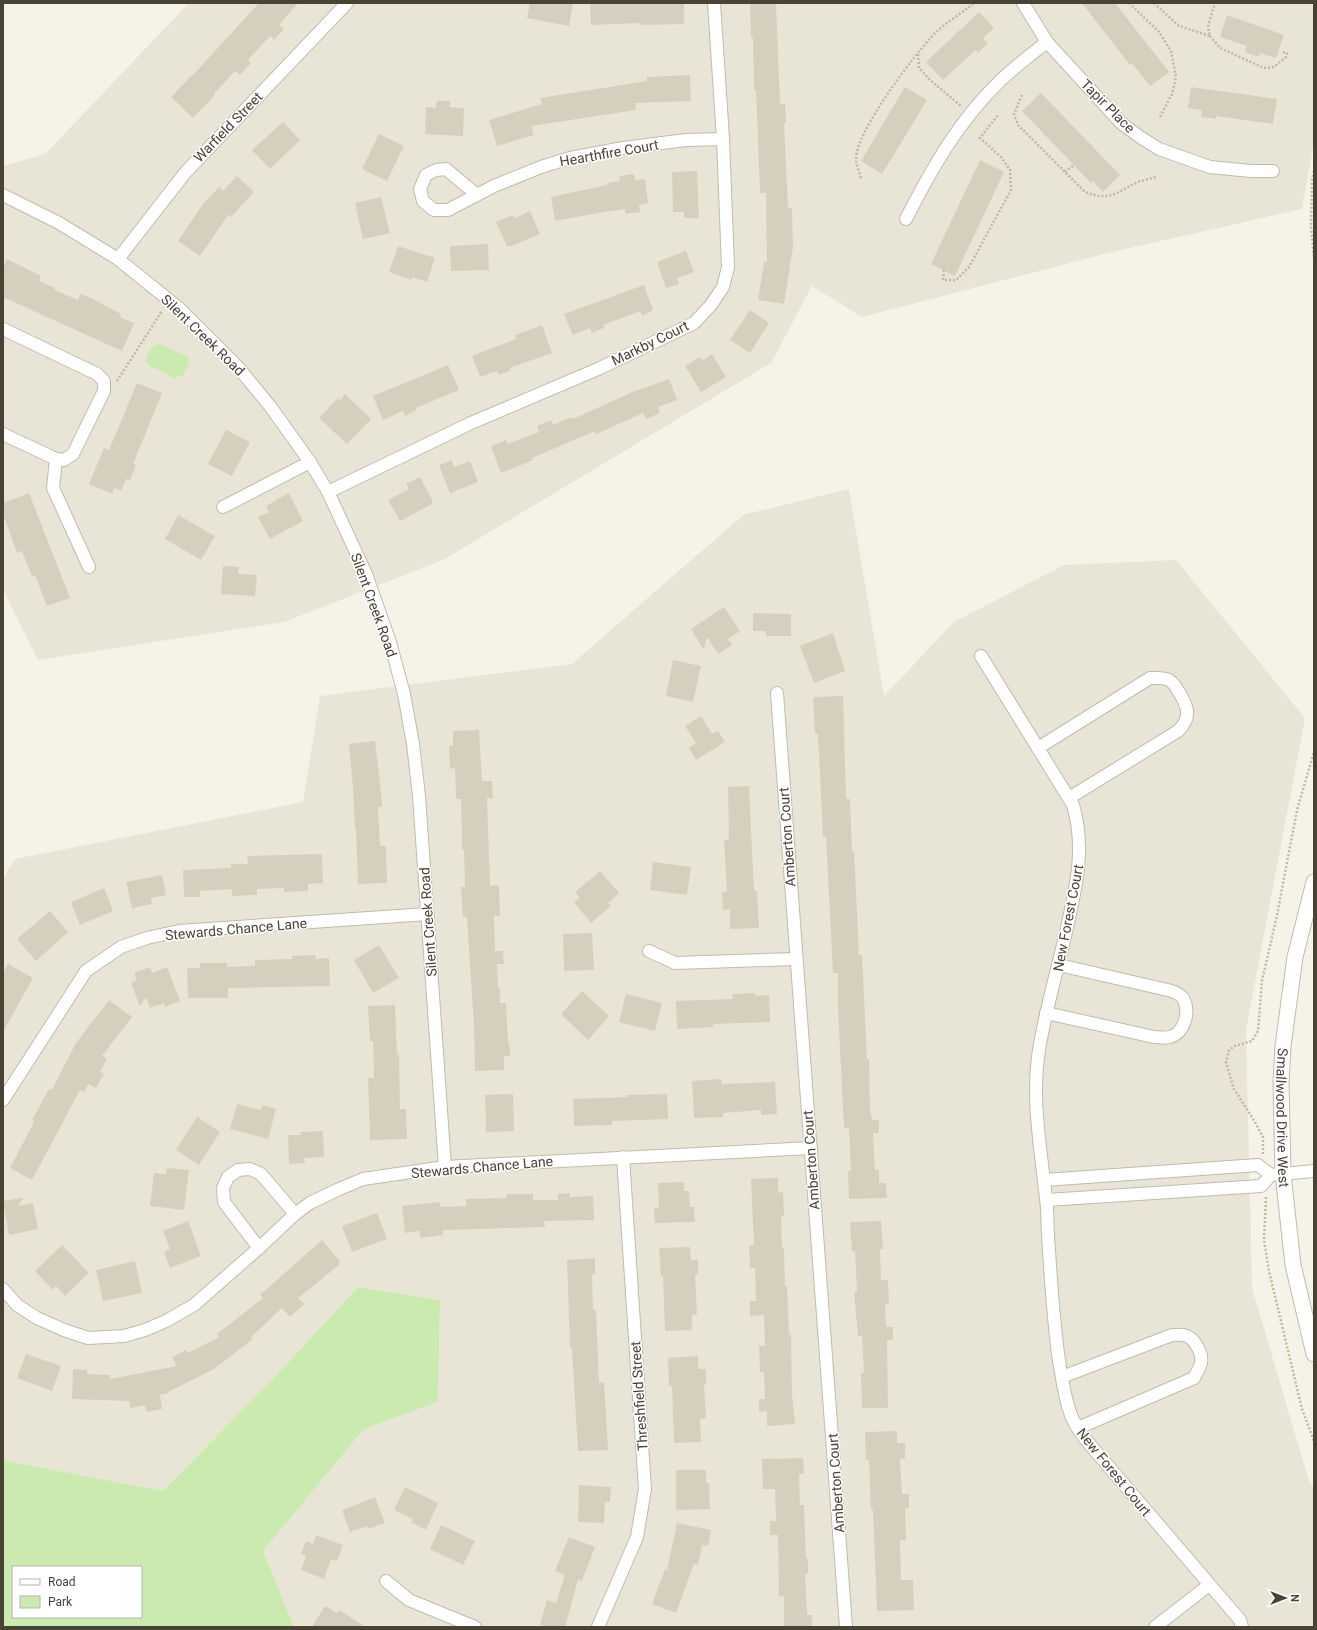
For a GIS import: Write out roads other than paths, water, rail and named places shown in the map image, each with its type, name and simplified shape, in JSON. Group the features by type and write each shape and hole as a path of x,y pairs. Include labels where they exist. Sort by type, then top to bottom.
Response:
{"street":[{"name":"Warfield Street","path":"118,259 185,173 347,3"},
{"name":"Markby Court","path":"328,492 471,423 598,369 694,323 711,305 723,288 728,267 723,139 714,3"},
{"name":"Tapir Place","path":"1023,3 1047,42 1121,123 1140,137 1159,149 1210,167 1251,171 1273,170"},
{"path":"906,219 941,155 971,113 998,83 1047,42"},
{"name":"Hearthfire Court","path":"477,195 542,167 570,158 623,148 686,140 723,139"},
{"name":"Silent Creek Road","path":"3,195 59,223 118,259 180,309 237,366 270,406 310,462 328,492 366,574 390,642 404,694 413,744 419,796 428,914 445,1167"},
{"path":"3,329 97,374 104,381 104,391 73,454 64,460 56,459 3,434"},
{"path":"56,459 53,488 89,567"},
{"path":"223,507 310,462"},
{"name":"New Forest Court","path":"981,656 1073,805 1080,835 1080,855 1074,897 1059,965 1046,1013 1039,1051 1036,1087 1037,1124 1046,1200 1055,1334 1067,1404 1078,1428 1086,1440 1116,1478 1240,1620 1242,1627"},
{"path":"1038,748 1150,678 1159,677 1169,680 1175,685 1187,710 1187,718 1184,725 1178,731 1068,798"},
{"name":"Amberton Court","path":"777,694 846,1627"},
{"name":"Smallwood Drive West","path":"1314,882 1295,957 1283,1046 1277,1174 1293,1265 1314,1354"},
{"name":"Stewards Chance Lane","path":"3,1100 86,971 120,947 147,938 179,931 428,914"},
{"path":"649,951 675,963 796,959"},
{"path":"1046,1013 1154,1037 1170,1037 1181,1029 1185,1020 1187,1012 1184,1000 1179,994 1172,991 1059,965"},
{"name":"Stewards Chance Lane","path":"3,1289 18,1305 37,1318 64,1330 88,1338 124,1336 166,1321 194,1305 295,1214 310,1203 363,1179 445,1167 811,1148"},
{"name":"Threshfield Street","path":"598,1627 637,1537 645,1489 623,1157"},
{"path":"1044,1180 1258,1165 1277,1174 1314,1171"},
{"path":"259,1248 224,1202 223,1188 228,1177 238,1170 250,1169 260,1174 295,1214"},
{"path":"1046,1200 1261,1186 1277,1174"},
{"path":"1062,1377 1172,1335 1189,1337 1198,1348 1201,1356 1201,1364 1194,1378 1078,1428"},
{"path":"386,1581 409,1600 475,1627"},
{"path":"1156,1627 1209,1585"}]}
